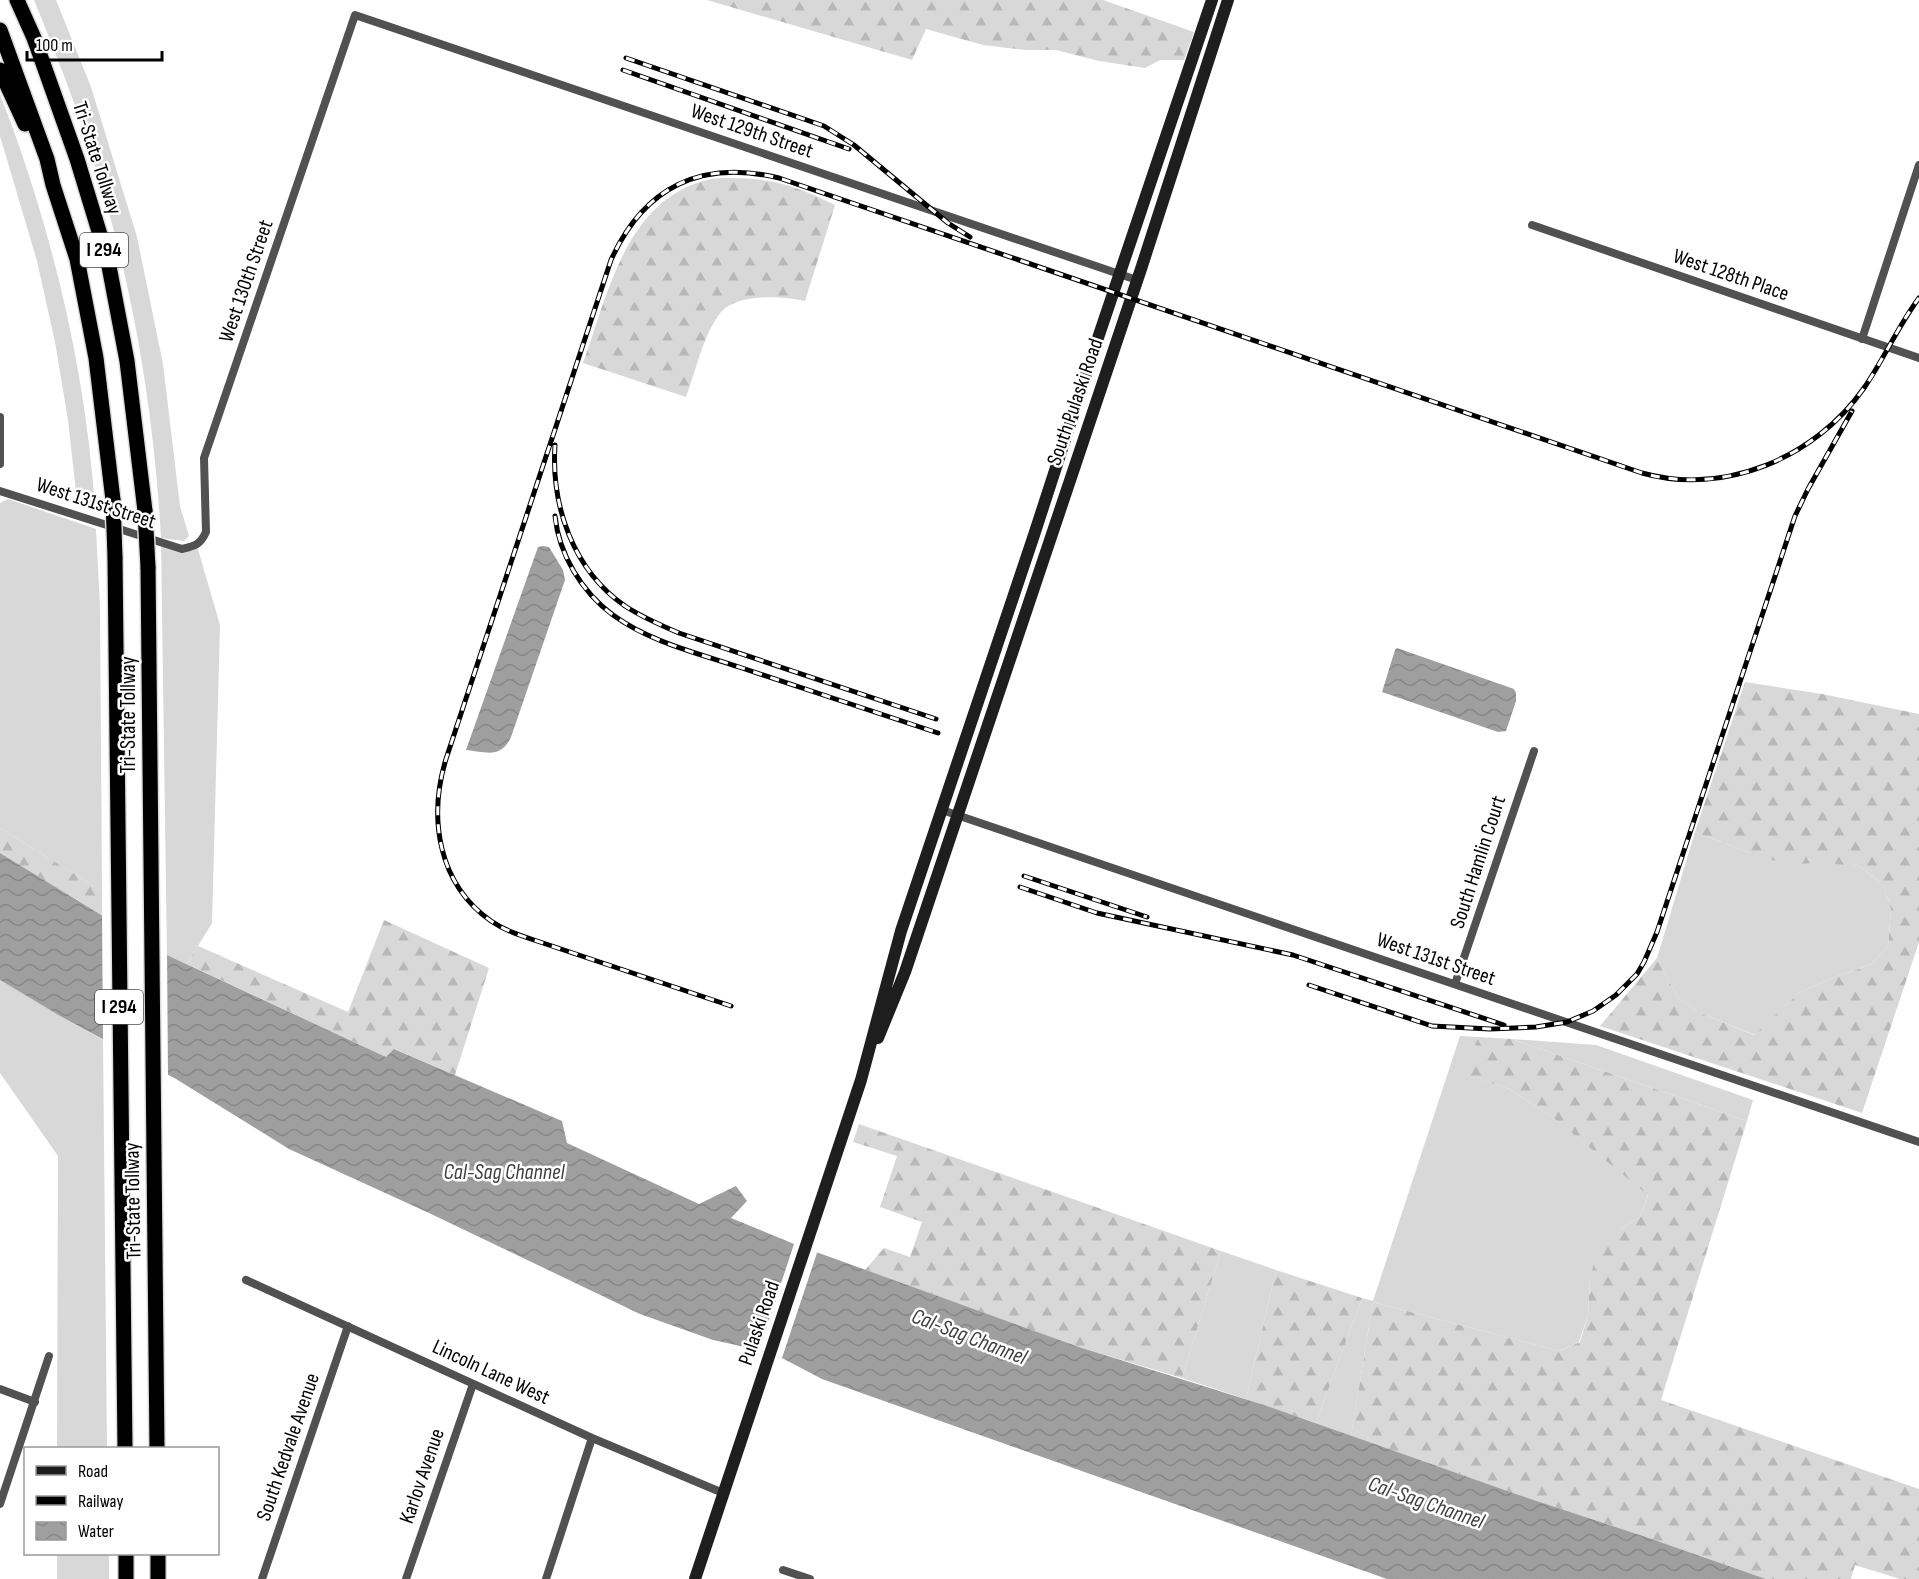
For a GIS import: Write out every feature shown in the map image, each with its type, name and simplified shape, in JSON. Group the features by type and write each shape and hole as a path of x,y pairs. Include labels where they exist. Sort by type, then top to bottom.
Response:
{"highway":[{"name":"Tri-State Tollway","path":"17,0 34,38 77,159 108,261 127,361 145,511 148,567 157,1447"},
{"name":"Tri-State Tollway","path":"0,30 46,159 77,259 96,358 113,500 125,1447"},
{"path":"0,70 53,185"},
{"path":"126,1555 126,1579"},
{"path":"158,1555 158,1579"}],"main road":[{"name":"South Pulaski Road","path":"942,810 1212,0"},
{"name":"South Pulaski Road","path":"957,815 1137,280 1228,0"},
{"name":"Pulaski Road","path":"861,1080 890,966 942,810"},
{"name":"Pulaski Road","path":"695,1579 861,1080 905,972 957,815"}],"street":[{"name":"West 129th Street","path":"355,15 1137,280"},
{"name":"West 130th Street","path":"182,549 197,546 207,532 204,458 355,15"},
{"path":"1862,339 1919,165"},
{"name":"West 128th Place","path":"1532,225 1919,358"},
{"path":"0,417 0,464"},
{"name":"West 131st Street","path":"0,491 182,549"},
{"name":"South Hamlin Court","path":"1455,984 1534,751"},
{"name":"West 131st Street","path":"942,810 1919,1142"},
{"name":"Lincoln Lane West","path":"246,1280 592,1438 723,1493"},
{"name":"South Kedvale Avenue","path":"262,1579 348,1326"},
{"path":"0,1504 36,1401 49,1356"},
{"name":"Karlov Avenue","path":"406,1579 472,1384"},
{"path":"0,1389 36,1401"},
{"path":"546,1579 592,1438"},
{"path":"783,1570 810,1579"}],"green space":[{"path":"34,0 56,0 91,87 137,237 163,364 180,506 189,536 184,541 161,538 149,411 127,284 91,151"},
{"path":"707,0 1103,0 1194,32 1184,60 1160,60 1145,68 1099,61 1056,50 1025,50 983,45 926,29 912,60"},
{"path":"0,94 35,194 63,297 83,401 95,507 77,501 68,420 55,342 37,261 0,136"},
{"path":"730,178 784,184 835,205 805,301 773,297 749,299 729,306 721,312 705,340 686,397 583,363 612,280 639,228 657,207 679,191 707,180"},
{"path":"8,499 96,529 100,607 102,891 0,828 0,503"},
{"path":"161,542 197,546 220,625 212,923 187,964 167,955"},
{"path":"1745,682 1822,694 1919,714 1919,942 1862,1113 1600,1026 1657,958 1678,998 1700,1013 1754,1035 1799,993 1832,978 1870,965 1888,946 1891,909 1884,885 1859,866 1824,863 1785,864 1695,832"},
{"path":"0,828 102,891 102,915 0,853"},
{"path":"1695,832 1748,852 1859,866 1884,885 1891,909 1888,946 1870,965 1832,978 1799,993 1755,1035 1700,1013 1678,998 1657,958"},
{"path":"384,920 489,968 455,1075 395,1049 386,1057 187,964 198,946 348,1012"},
{"path":"0,980 103,1040 107,1447 57,1447 58,1156 0,1073"},
{"path":"1460,1036 1478,1037 1465,1074 1509,1089 1551,1116 1648,1194 1640,1217 1620,1229 1590,1279 1588,1315 1579,1342 1559,1351 1373,1302 1351,1436 1316,1423 1362,1298 1373,1301"},
{"path":"1478,1037 1512,1039 1747,1121 1661,1400 1919,1489 1919,1579 1900,1579 1855,1565 1851,1579 1766,1579 1351,1436 1373,1302 1559,1351 1580,1342 1588,1315 1590,1279 1598,1247 1620,1229 1640,1217 1648,1195 1551,1116 1509,1089 1464,1074"},
{"path":"1512,1039 1596,1045 1753,1100 1747,1121"},
{"path":"859,1124 1221,1251 1182,1378 1079,1347 865,1270 884,1248 910,1257 922,1222 880,1207 897,1156 853,1142"},
{"path":"1221,1251 1276,1270 1246,1399 1182,1378"},
{"path":"1276,1270 1362,1298 1316,1423 1246,1399"},
{"path":"57,1555 109,1555 109,1579 57,1579"}],"water":[{"path":"538,547 549,547 563,570 565,580 511,737 503,749 498,751 486,753 466,750"},
{"path":"1397,648 1514,689 1516,701 1506,731 1498,732 1382,692"},
{"name":"Cal-Sag Channel","path":"0,853 167,955 386,1057 394,1049 562,1121 567,1143 699,1204 736,1186 747,1201 731,1218 794,1244 1079,1347 1264,1405 1766,1579 1387,1579 822,1379 782,1358 759,1350 713,1340 640,1314 289,1149 176,1079 60,1016 0,980"}],"pier":[{"path":"102,912 167,952 168,1078 103,1043"},
{"path":"795,1241 818,1250 782,1358 759,1350"}],"railway":[{"path":"626,58 824,126 854,145 948,223 970,237"},
{"path":"623,70 849,149"},
{"path":"731,1006 506,930 491,921 473,906 459,888 449,869 438,826 438,804 446,759 611,260 624,235 640,214 658,197 678,184 700,176 724,173 751,173 779,178 1642,473 1673,479 1705,479 1736,475 1794,452 1820,434 1844,413 1864,388 1919,298"},
{"path":"1309,985 1432,1026 1490,1029 1536,1027 1567,1022 1593,1011 1616,995 1637,974 1657,932 1795,516 1852,411"},
{"path":"555,445 557,491 569,535 592,574 625,606 679,633 936,719"},
{"path":"555,516 561,545 582,584 613,615 642,633 674,646 938,733"},
{"path":"1024,876 1147,917"},
{"path":"1020,887 1097,913 1293,955 1504,1025"}]}
